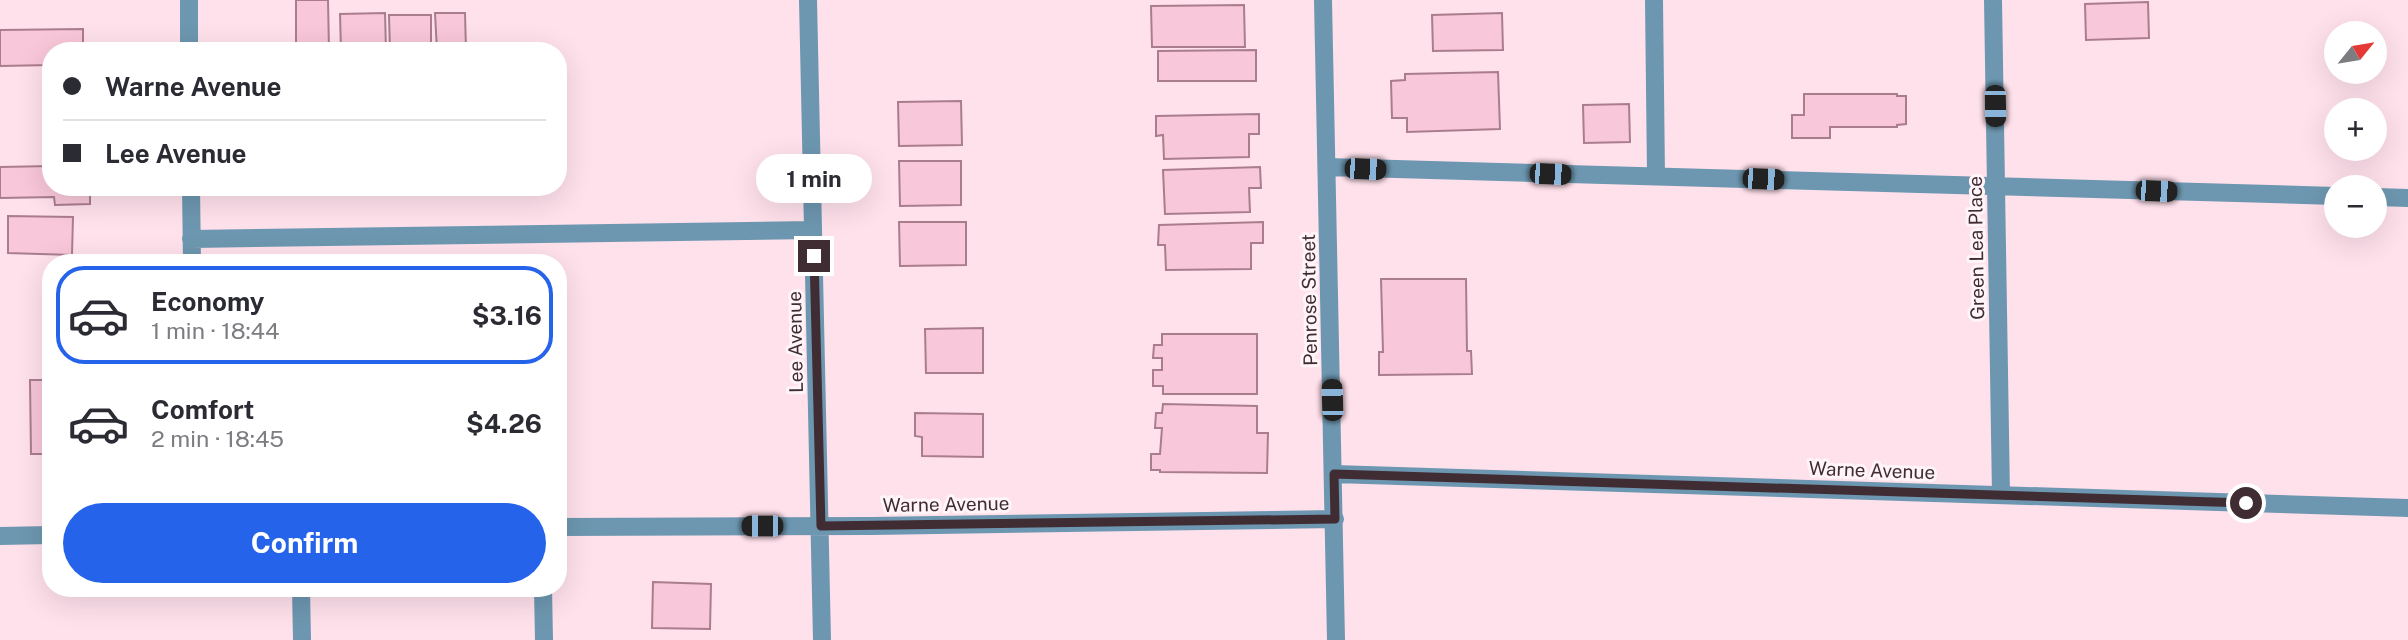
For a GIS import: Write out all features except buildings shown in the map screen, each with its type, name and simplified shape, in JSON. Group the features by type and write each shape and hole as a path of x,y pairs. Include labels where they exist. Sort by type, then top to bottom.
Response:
{"street":[{"path":"189,0 189,42"},
{"name":"Lee Avenue","path":"808,0 822,640"},
{"name":"Penrose Street","path":"1322,0 1336,640"},
{"path":"1654,0 1656,176"},
{"name":"Green Lea Place","path":"1993,0 2001,495"},
{"path":"1326,167 2324,196"},
{"path":"191,196 191,254"},
{"path":"2387,197 2408,198"},
{"path":"191,239 813,230"},
{"name":"Warne Avenue","path":"1334,474 2408,508"},
{"name":"Warne Avenue","path":"567,527 1335,519"},
{"path":"0,536 42,535"},
{"path":"301,597 302,640"},
{"path":"543,597 544,640"}],"route":[{"path":"814,256 821,526 1335,519 1334,474 2246,503"}]}
